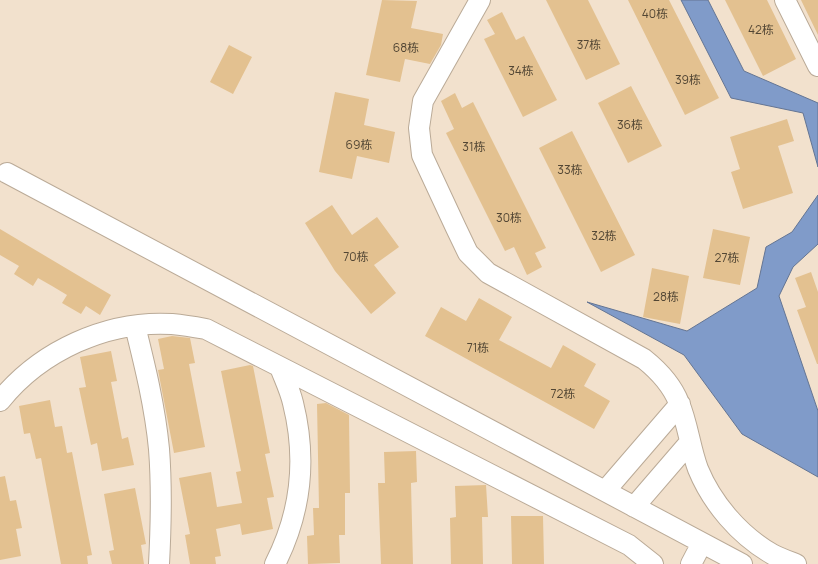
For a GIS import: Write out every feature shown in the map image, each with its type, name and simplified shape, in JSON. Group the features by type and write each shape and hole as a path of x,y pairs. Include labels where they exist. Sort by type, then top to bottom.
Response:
{"street":[{"path":"480,0 423,101 418,128 422,155 468,253 488,273 644,359 658,372 671,387 680,404 690,442 711,495 728,518 749,538 772,554 796,564"},
{"path":"785,0 818,66"},
{"path":"2,170 742,564"},
{"path":"0,401 10,389 37,365 67,346 100,333 135,326 170,324 206,329 629,545 653,564"},
{"path":"135,326 150,386 159,448 162,510 158,564"},
{"path":"275,564 285,544 296,509 301,473 299,428 293,401 280,367"},
{"path":"605,491 680,404"},
{"path":"634,507 690,442"},
{"path":"691,564 702,543"}],"water":[{"path":"681,0 708,0 744,71 818,103 818,167 803,113 731,98"},
{"path":"818,195 818,244 793,267 779,296 818,411 818,477 742,434 684,355 587,302 687,331 757,288 766,247 792,232"}],"building":[{"path":"382,0 417,1 411,28 443,34 441,45 430,64 405,59 400,82 366,75"},
{"path":"546,0 588,0 620,64 586,80"},
{"path":"628,0 669,0 719,98 685,115"},
{"path":"725,0 767,0 796,59 763,76"},
{"path":"801,0 818,0 818,35"},
{"path":"502,12 516,40 524,36 557,100 523,117 484,39 495,34 487,20"},
{"path":"229,45 252,57 233,94 210,82"},
{"path":"631,86 662,146 628,163 598,103"},
{"path":"335,92 369,99 364,125 395,132 389,163 357,156 352,179 319,172"},
{"path":"455,93 462,108 473,102 546,248 535,253 542,267 527,275 514,247 505,251 446,133 454,129 441,101"},
{"path":"787,119 794,141 778,146 793,193 743,209 731,172 740,169 730,137"},
{"path":"572,131 635,255 601,272 539,148"},
{"path":"332,205 352,235 377,217 399,247 374,265 396,293 371,314 335,271 305,223"},
{"path":"0,229 111,295 100,315 86,306 81,314 62,303 67,295 52,286 38,278 33,286 14,274 19,266 0,255"},
{"path":"713,229 750,237 740,285 703,278"},
{"path":"652,268 689,276 680,324 643,317"},
{"path":"811,272 818,292 818,364 797,310 806,307 795,278"},
{"path":"479,298 512,317 499,340 551,368 563,345 596,364 584,386 610,401 594,429 425,336 441,307 466,321"},
{"path":"172,336 190,338 195,363 189,364 205,447 174,453 158,370 164,369 158,339"},
{"path":"111,351 117,381 111,382 122,439 128,437 134,465 102,471 97,443 91,445 79,388 86,387 80,357"},
{"path":"253,366 270,453 265,454 274,497 267,498 273,529 242,535 240,524 216,529 221,556 215,557 216,564 190,564 185,535 190,534 179,478 211,472 217,507 242,503 236,472 241,471 221,371"},
{"path":"50,400 55,427 62,426 67,453 72,452 92,555 87,556 88,564 61,564 41,458 36,459 30,433 24,434 19,406"},
{"path":"326,403 349,415 350,493 345,493 345,535 339,535 340,563 308,564 307,536 314,535 313,508 319,508 317,404"},
{"path":"416,451 417,482 411,483 413,564 381,564 378,483 385,483 384,452"},
{"path":"5,476 10,501 16,500 22,528 16,529 21,556 0,560 0,477"},
{"path":"486,485 488,517 482,517 483,564 451,564 450,518 456,517 455,486"},
{"path":"135,488 146,544 141,545 144,564 112,564 109,551 114,550 104,494"},
{"path":"511,516 543,516 544,564 512,564"}]}
